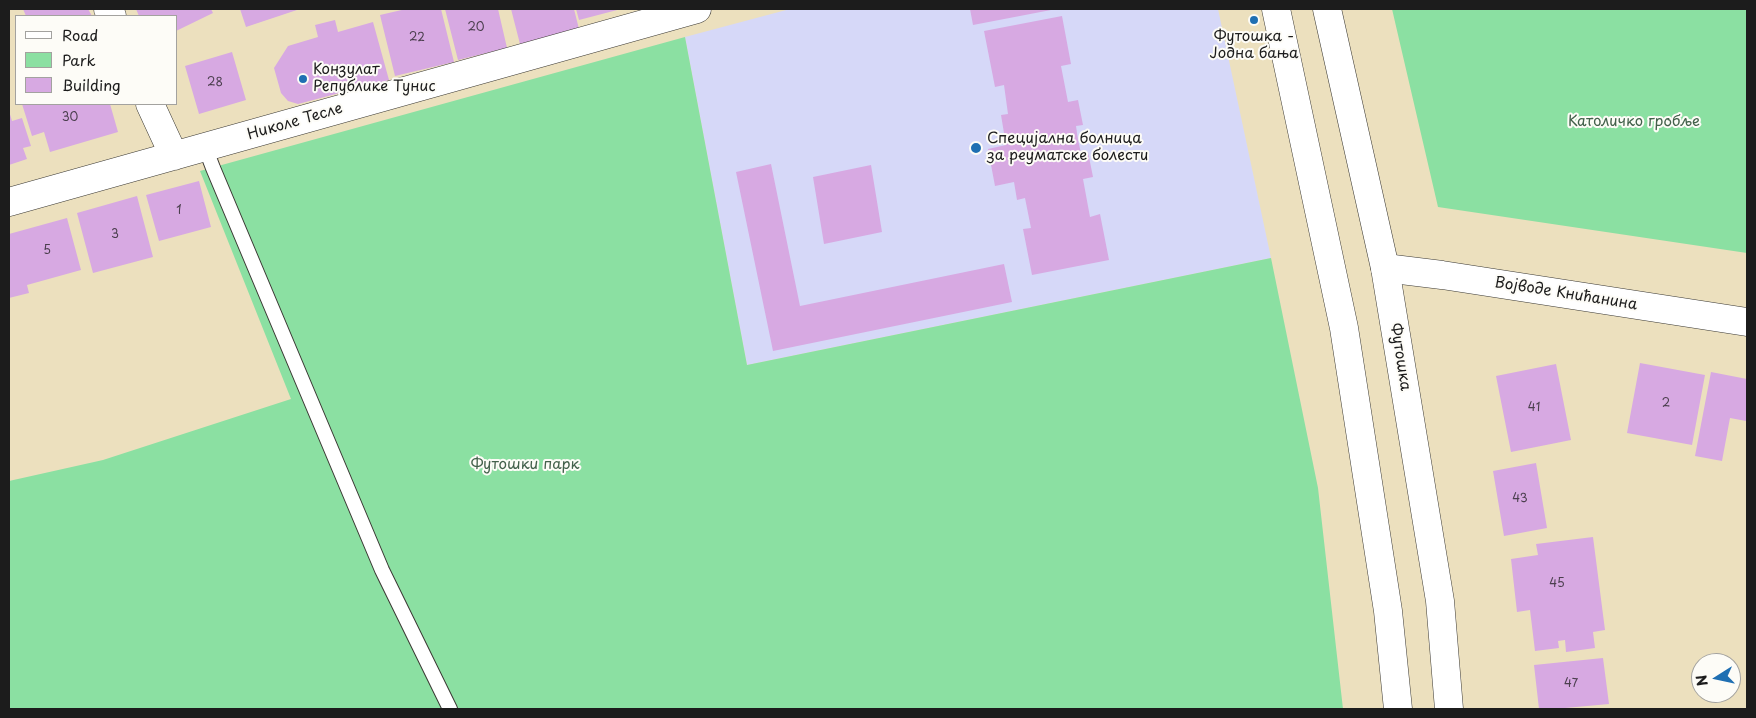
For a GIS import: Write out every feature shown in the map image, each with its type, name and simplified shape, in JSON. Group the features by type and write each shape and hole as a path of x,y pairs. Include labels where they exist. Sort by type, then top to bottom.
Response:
{"main road":[{"name":"Николе Тесле","path":"9,202 697,9"},
{"path":"1276,9 1344,328 1388,611 1398,709"},
{"name":"Футошка","path":"1326,9 1385,268 1440,600 1449,709"},
{"path":"150,105 174,156"},
{"name":"Војводе Книћанина","path":"1385,268 1747,322"}],"lane":[{"path":"206,147 212,168 382,570 450,709"}],"shaded area":[{"name":"Специјална болница за реуматске болести","path":"790,9 1218,9 1271,258 747,365 685,37"}],"green space":[{"name":"Католичко гробље","path":"1392,9 1747,9 1747,253 1438,207"},
{"name":"Футошки парк","path":"685,37 747,365 1271,258 1318,488 1343,709 9,709 9,481 103,460 291,399 200,171"}],"building":[{"path":"23,9 88,9 91,15 26,15"},
{"path":"136,9 211,9 213,13 178,30 178,15 139,15"},
{"path":"240,9 300,9 246,27"},
{"path":"406,9 441,9 454,62 395,76 380,15"},
{"path":"445,9 498,9 507,48 458,60"},
{"path":"511,9 574,9 579,29 520,44"},
{"path":"576,9 621,9 579,20"},
{"path":"970,9 1051,9 1051,10 973,25"},
{"path":"1062,16 1071,64 1061,66 1068,102 1078,100 1083,125 1076,126 1078,140 1081,153 1088,152 1093,177 1083,179 1090,217 1100,214 1109,260 1032,275 1023,229 1031,228 1025,198 1017,200 1014,182 995,186 988,149 1006,145 1001,115 1008,114 1004,85 995,87 984,31"},
{"path":"335,20 338,32 373,22 389,80 298,104 288,101 281,93 274,68 288,46 318,37 315,25"},
{"path":"232,52 246,100 199,114 185,66"},
{"path":"22,105 110,105 118,132 50,152 44,132 32,136"},
{"path":"9,111 12,121 22,118 31,146 23,148 27,159 9,165"},
{"path":"771,164 800,306 1004,264 1012,302 773,351 736,172"},
{"path":"871,165 882,232 824,244 813,177"},
{"path":"199,181 211,227 159,241 146,195"},
{"path":"137,196 153,257 93,273 77,213"},
{"path":"67,218 81,270 27,285 29,293 9,298 9,234"},
{"path":"1640,363 1705,375 1692,445 1627,433"},
{"path":"1556,364 1571,440 1511,452 1496,376"},
{"path":"1711,372 1747,379 1746,421 1730,418 1722,461 1695,456"},
{"path":"1536,463 1547,528 1504,536 1493,471"},
{"path":"1593,537 1605,630 1593,632 1595,648 1566,652 1565,640 1558,641 1559,648 1535,651 1530,610 1517,612 1511,559 1538,555 1536,544"},
{"path":"1603,658 1609,704 1539,709 1534,665"}],"place":[{"name":"Футошка - Јодна бања","path":"1254,20"},
{"name":"Конзулат Републике Тунис","path":"303,79"},
{"name":"Специјална болница за реуматске болести","path":"976,148"}]}
